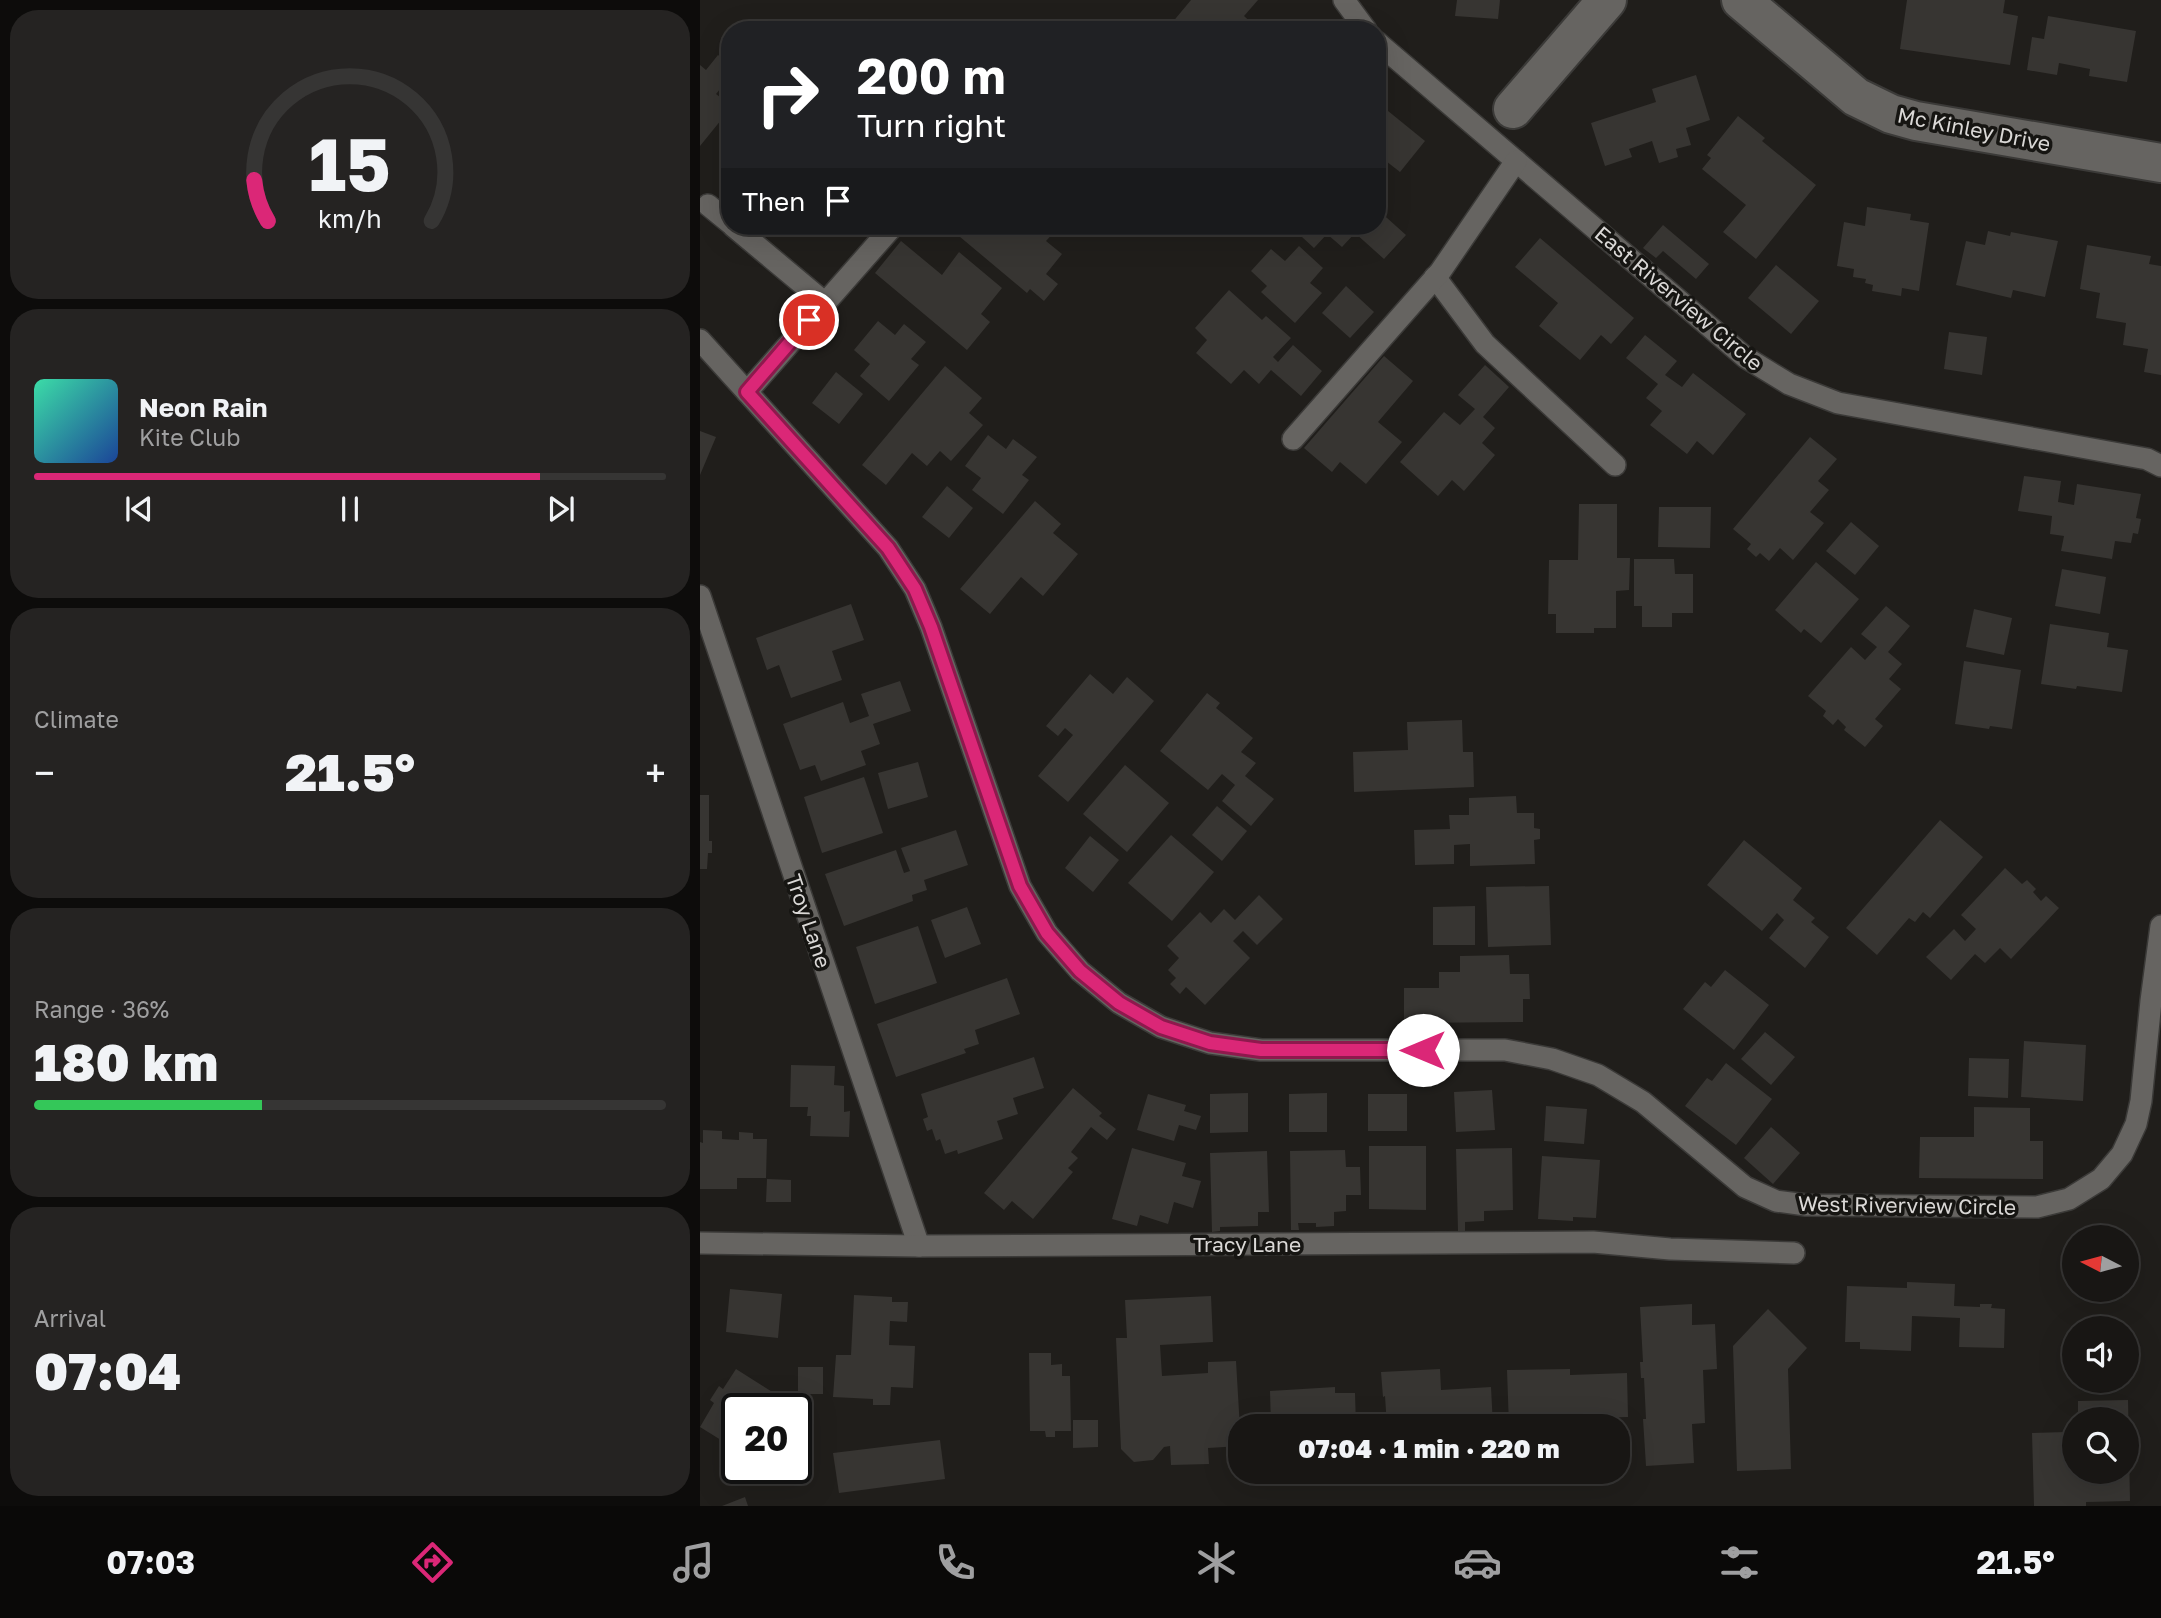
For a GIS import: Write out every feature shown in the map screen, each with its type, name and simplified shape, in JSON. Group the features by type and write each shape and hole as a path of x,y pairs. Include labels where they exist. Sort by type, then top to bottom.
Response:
{"street":[{"path":"1513,109 1607,0"},
{"name":"Mc Kinley Drive","path":"1741,0 1856,97 1891,114 1916,121 2161,163"}],"lane":[{"path":"1345,0 1360,21"},
{"name":"East Riverview Circle","path":"1386,50 1745,357 1789,384 1838,403 2147,458 2161,466"},
{"path":"1293,439 1435,277 1516,161"},
{"path":"708,205 721,216"},
{"path":"743,235 824,302"},
{"path":"747,392 885,235"},
{"path":"1435,277 1485,344 1615,465"},
{"name":"West Riverview Circle","path":"700,340 888,548 915,589 931,627 1020,886 1047,933 1080,971 1119,1003 1161,1027 1210,1043 1261,1050 1505,1050 1552,1059 1598,1075 1643,1102 1745,1187 1776,1201 1806,1205 2037,1208 2070,1199 2101,1179 2122,1154 2136,1125 2161,926"},
{"name":"Troy Lane","path":"700,596 919,1245"},
{"name":"Tracy Lane","path":"700,1243 919,1245 1593,1242 1670,1249 1794,1253"}],"building":[{"path":"1191,0 1258,0 1244,16 1249,21 1174,21"},
{"path":"1457,0 1500,0 1498,19 1455,16"},
{"path":"1907,0 2005,0 2003,13 2018,16 2010,65 1900,49"},
{"path":"2048,16 2136,31 2127,82 2089,76 2090,69 2059,63 2057,75 2027,70 2032,37 2044,39"},
{"path":"718,55 721,57 721,88 716,94 721,98 721,120 700,146 700,65 706,70"},
{"path":"1696,75 1710,120 1686,128 1691,145 1676,149 1678,157 1659,163 1652,141 1629,149 1632,157 1605,166 1591,123 1656,102 1652,89"},
{"path":"1386,109 1425,141 1400,172 1386,161"},
{"path":"1738,116 1765,138 1762,141 1816,185 1756,259 1723,232 1746,205 1702,169 1711,158 1707,155"},
{"path":"1867,207 1911,214 1910,220 1929,223 1919,291 1902,288 1901,296 1872,291 1873,285 1865,283 1866,279 1853,277 1854,269 1837,266 1844,222 1865,226"},
{"path":"1386,217 1406,235 1384,259 1357,235 1386,235"},
{"path":"1663,225 1709,264 1696,279 1663,251 1656,258 1643,248"},
{"path":"1988,231 2010,236 2011,232 2058,241 2045,297 2013,290 2011,298 1956,285 1966,241 1985,245"},
{"path":"958,235 1051,235 1046,241 1062,254 1046,274 1058,284 1044,301 1030,289 1027,293"},
{"path":"1300,235 1326,235 1314,248"},
{"path":"1328,235 1353,235 1342,247"},
{"path":"1540,238 1634,318 1611,344 1601,335 1580,360 1539,326 1558,303 1515,267"},
{"path":"901,241 942,275 959,252 1002,288 981,314 990,322 967,350 875,273"},
{"path":"2087,245 2151,256 2149,264 2161,266 2161,375 2144,372 2148,349 2123,345 2126,323 2096,318 2100,293 2080,289"},
{"path":"1299,246 1323,268 1310,283 1322,293 1295,323 1261,292 1267,286 1251,271 1271,249 1285,261"},
{"path":"1776,265 1819,301 1791,334 1748,298"},
{"path":"1346,286 1374,312 1350,338 1322,313"},
{"path":"1229,290 1262,320 1266,316 1291,338 1273,357 1278,362 1293,345 1322,371 1301,396 1271,370 1259,384 1244,370 1231,384 1196,353 1207,340 1195,328"},
{"path":"878,321 895,335 904,324 926,342 911,359 919,365 889,401 860,376 870,364 854,350"},
{"path":"1949,332 1987,337 1982,375 1944,369"},
{"path":"1645,335 1677,361 1665,375 1682,387 1693,373 1746,414 1713,455 1697,441 1687,454 1650,425 1662,411 1646,398 1658,384 1626,358"},
{"path":"1384,356 1413,381 1378,422 1402,442 1366,484 1340,462 1332,472 1304,448"},
{"path":"1485,365 1509,387 1483,417 1495,428 1482,443 1495,455 1464,491 1452,480 1438,496 1400,462 1444,412 1460,425 1475,409 1458,395"},
{"path":"945,366 982,398 969,413 983,425 951,461 940,451 927,466 912,453 886,485 862,465"},
{"path":"836,372 863,394 839,424 812,403"},
{"path":"700,431 716,437 700,475"},
{"path":"988,435 1006,449 1013,439 1037,457 1022,475 1029,480 1003,514 972,490 981,478 965,466"},
{"path":"1810,437 1837,459 1818,481 1829,490 1810,512 1824,523 1793,560 1780,548 1769,561 1760,553 1756,557 1747,549 1751,544 1733,529"},
{"path":"2024,476 2061,481 2058,502 2074,505 2077,484 2141,494 2136,518 2141,519 2138,534 2133,533 2131,543 2115,541 2112,559 2061,551 2064,536 2050,534 2052,516 2018,511"},
{"path":"947,486 973,508 949,538 922,517"},
{"path":"1035,501 1061,524 1053,533 1078,554 1043,596 1021,577 990,614 960,589"},
{"path":"1579,504 1617,504 1617,558 1630,558 1629,590 1616,591 1616,628 1594,628 1594,633 1556,633 1556,614 1548,614 1549,560 1578,560"},
{"path":"1659,507 1711,507 1710,548 1658,547"},
{"path":"1851,522 1879,546 1855,575 1826,551"},
{"path":"1634,559 1674,559 1675,574 1693,574 1693,613 1672,613 1672,627 1642,627 1642,606 1634,606"},
{"path":"1816,562 1859,599 1821,643 1804,629 1801,633 1775,610"},
{"path":"2062,569 2106,577 2100,614 2055,606"},
{"path":"851,604 864,640 832,651 842,680 791,698 779,665 767,670 756,638"},
{"path":"1886,606 1910,626 1888,652 1902,664 1889,679 1901,689 1875,719 1883,726 1865,747 1844,730 1846,727 1838,719 1833,725 1823,716 1826,711 1808,696 1851,647 1865,660 1877,647 1861,634"},
{"path":"1974,609 2012,618 2004,655 1966,647"},
{"path":"2050,624 2109,633 2107,647 2128,650 2122,692 2041,684"},
{"path":"1964,661 2021,670 2012,729 1955,724"},
{"path":"1090,674 1113,694 1127,677 1154,701 1068,802 1038,776 1073,735 1065,728 1058,736 1046,726"},
{"path":"900,681 911,711 873,724 880,744 861,751 866,765 821,781 815,765 800,770 783,724 843,702 850,723 869,716 861,694"},
{"path":"1207,693 1220,703 1216,708 1253,738 1241,752 1256,763 1245,776 1274,799 1251,826 1222,801 1235,785 1222,774 1208,790 1160,751"},
{"path":"1462,720 1463,752 1473,752 1474,787 1354,792 1353,752 1408,750 1407,722"},
{"path":"918,762 928,797 888,809 878,773"},
{"path":"1125,765 1169,803 1127,852 1083,814"},
{"path":"864,777 883,833 822,853 804,797"},
{"path":"700,795 709,795 709,841 712,841 712,853 708,853 707,869 700,869"},
{"path":"1516,796 1517,813 1534,813 1534,828 1540,829 1540,839 1534,840 1535,864 1470,866 1470,844 1454,845 1454,864 1415,865 1414,830 1450,829 1449,815 1469,815 1469,798"},
{"path":"1217,806 1247,831 1222,861 1192,835"},
{"path":"1940,820 1983,857 1930,918 1923,912 1915,922 1909,918 1877,955 1846,928"},
{"path":"956,830 968,865 924,880 927,890 912,895 913,901 844,926 825,874 896,850 904,873 910,871 901,848"},
{"path":"1171,835 1214,872 1172,921 1128,883"},
{"path":"1090,836 1119,860 1093,892 1065,868"},
{"path":"1744,840 1802,888 1793,900 1815,918 1811,922 1829,937 1805,968 1769,938 1784,920 1777,913 1762,931 1707,885"},
{"path":"2005,868 2022,884 2027,880 2036,889 2033,892 2041,901 2046,896 2059,908 2011,959 2000,948 1985,963 1975,954 1951,980 1926,957 1954,929 1965,941 1976,929 1961,915"},
{"path":"1549,886 1551,945 1488,947 1486,887"},
{"path":"1259,895 1283,919 1257,945 1243,931 1233,941 1250,958 1205,1005 1186,987 1180,994 1170,984 1176,978 1168,970 1179,958 1167,946 1200,912 1211,923 1224,909 1235,920"},
{"path":"1475,906 1475,945 1433,945 1433,907"},
{"path":"967,907 981,944 945,958 931,920"},
{"path":"918,926 937,983 875,1004 856,947"},
{"path":"1509,955 1510,974 1529,974 1530,999 1523,999 1523,1022 1404,1023 1404,988 1439,988 1439,972 1460,972 1460,956"},
{"path":"1725,970 1769,1005 1734,1050 1683,1009 1705,982 1711,987"},
{"path":"1007,978 1020,1014 975,1030 979,1044 964,1049 966,1053 896,1077 877,1024"},
{"path":"1765,1032 1795,1057 1771,1085 1741,1059"},
{"path":"2024,1041 2086,1045 2083,1101 2021,1097"},
{"path":"1034,1057 1044,1088 1013,1098 1018,1114 997,1121 1003,1139 958,1154 957,1150 945,1154 940,1139 936,1141 932,1129 927,1131 923,1119 928,1117 921,1094"},
{"path":"1969,1058 2009,1059 2008,1098 1968,1096"},
{"path":"1726,1063 1772,1099 1736,1145 1685,1106 1707,1078 1712,1081"},
{"path":"791,1065 835,1066 834,1085 844,1086 844,1112 850,1111 849,1137 810,1136 811,1116 807,1116 808,1107 790,1107"},
{"path":"1073,1088 1102,1113 1099,1116 1116,1129 1107,1140 1091,1127 1071,1152 1078,1158 1068,1168 1073,1172 1033,1219 1012,1201 1004,1210 984,1193"},
{"path":"1492,1090 1495,1130 1456,1132 1454,1092"},
{"path":"1248,1093 1248,1132 1210,1133 1210,1094"},
{"path":"1327,1093 1327,1132 1289,1132 1289,1094"},
{"path":"1148,1094 1186,1105 1184,1111 1201,1116 1196,1130 1179,1125 1174,1141 1137,1130"},
{"path":"1368,1094 1407,1094 1407,1131 1368,1131"},
{"path":"1546,1106 1587,1109 1584,1144 1544,1141"},
{"path":"1974,1107 2030,1108 2030,1141 2043,1141 2043,1179 1919,1178 1920,1137 1974,1137"},
{"path":"1771,1127 1800,1153 1773,1184 1744,1158"},
{"path":"703,1130 722,1131 722,1139 739,1140 739,1132 753,1133 753,1139 767,1139 766,1178 737,1178 737,1189 700,1189 700,1142 703,1143"},
{"path":"1369,1146 1426,1146 1426,1210 1369,1209"},
{"path":"1132,1148 1186,1163 1182,1176 1201,1181 1193,1208 1174,1202 1168,1224 1140,1215 1137,1226 1112,1219"},
{"path":"1512,1148 1513,1210 1484,1211 1484,1221 1465,1222 1465,1231 1458,1231 1456,1149"},
{"path":"1345,1150 1346,1167 1360,1167 1361,1195 1346,1195 1346,1211 1334,1212 1334,1226 1316,1227 1316,1223 1298,1223 1299,1230 1291,1230 1290,1151"},
{"path":"1267,1151 1269,1212 1258,1212 1258,1226 1220,1227 1220,1231 1212,1232 1210,1153"},
{"path":"1542,1156 1600,1160 1596,1218 1573,1217 1573,1221 1538,1219"},
{"path":"767,1179 791,1180 791,1202 766,1202"},
{"path":"1907,1282 1955,1284 1954,1306 1980,1307 1980,1304 1992,1304 1991,1308 2005,1309 2004,1348 1959,1347 1960,1318 1912,1316 1911,1351 1860,1349 1860,1342 1845,1342 1847,1286 1907,1288"},
{"path":"730,1289 782,1294 778,1338 726,1332"},
{"path":"854,1295 892,1297 892,1302 908,1302 907,1322 890,1321 889,1345 915,1346 913,1388 891,1387 890,1405 873,1405 873,1399 833,1397 836,1355 851,1355"},
{"path":"1211,1296 1213,1342 1160,1345 1162,1376 1208,1373 1208,1362 1236,1361 1239,1414 1228,1414 1228,1447 1208,1448 1209,1464 1171,1465 1170,1446 1164,1447 1153,1460 1134,1462 1121,1449 1116,1338 1127,1338 1125,1300"},
{"path":"1692,1304 1692,1325 1715,1324 1717,1369 1703,1370 1705,1423 1692,1424 1694,1463 1646,1466 1640,1307"},
{"path":"1768,1309 1807,1348 1788,1369 1791,1469 1737,1471 1733,1346"},
{"path":"1029,1353 1051,1353 1051,1365 1062,1364 1062,1376 1070,1376 1071,1431 1055,1431 1055,1437 1046,1437 1045,1431 1030,1431"},
{"path":"798,1367 823,1367 823,1394 798,1393"},
{"path":"736,1369 774,1393 721,1393 721,1440 700,1427 714,1403 710,1400 719,1386 723,1389"},
{"path":"1440,1369 1441,1390 1491,1387 1492,1414 1386,1414 1381,1372"},
{"path":"1570,1369 1570,1375 1627,1373 1628,1414 1509,1414 1507,1370"},
{"path":"1335,1387 1335,1393 1355,1393 1356,1414 1271,1414 1270,1391"},
{"path":"2128,1400 2128,1407 2078,1407 2078,1401"},
{"path":"1073,1420 1098,1420 1098,1447 1073,1448"},
{"path":"2062,1432 2062,1484 2130,1484 2130,1501 2086,1502 2086,1506 2034,1506 2032,1433"},
{"path":"940,1440 945,1479 839,1493 833,1453"},
{"path":"745,1497 748,1506 722,1506"}],"route":[{"path":"809,320 747,392 888,548 915,589 931,627 1020,886 1047,933 1080,971 1119,1003 1161,1027 1210,1043 1261,1050 1423,1050"}]}
